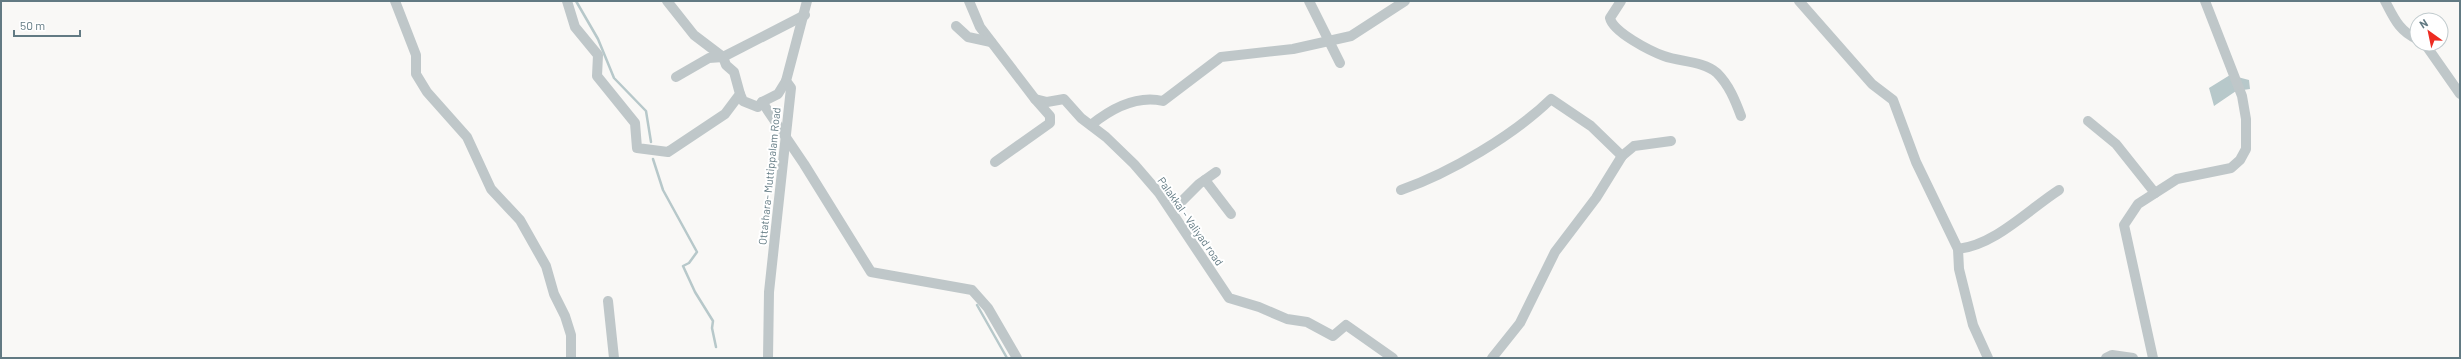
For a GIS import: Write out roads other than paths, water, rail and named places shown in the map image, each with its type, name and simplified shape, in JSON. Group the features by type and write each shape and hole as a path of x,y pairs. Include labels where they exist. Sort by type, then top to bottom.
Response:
{"street":[{"path":"395,1 416,55 416,74 427,92 467,137 491,189 520,220 546,266 554,294 565,316 571,335 571,358"},
{"path":"567,1 575,27 598,55 597,76 635,123 637,148 668,152 725,114 740,94"},
{"path":"667,1 694,35 724,57 726,65 734,72 740,94 744,101 758,107 762,102 778,94 786,81"},
{"name":"Ottathara- Muttippalam Road","path":"768,358 769,292 791,88 786,81 805,15 806,1"},
{"path":"969,1 980,27 1035,99 1050,116 1050,123 995,162"},
{"path":"1309,1 1340,63"},
{"path":"1091,125 1131,101 1150,98 1163,101 1221,57 1293,49 1352,36 1405,1"},
{"path":"1621,1 1610,18 1616,29 1664,56 1692,62 1716,73 1732,93 1742,116"},
{"path":"1799,1 1872,84 1893,100 1916,162 1958,249 1959,269 1974,325 1988,358"},
{"path":"2153,358 2124,225 2138,204 2176,179 2231,168 2240,160 2246,149 2246,119 2242,96 2205,1"},
{"path":"2385,1 2397,25 2409,35"},
{"path":"676,77 710,58 724,57 805,15"},
{"path":"956,26 968,38 991,42"},
{"path":"2431,52 2460,94"},
{"name":"Palakkal - Valiyad road","path":"1035,99 1047,102 1064,99 1081,118 1091,125 1134,164 1172,211 1229,298 1259,307 1287,319 1307,322 1333,336 1346,325 1393,358"},
{"path":"1402,190 1421,183 1492,144 1532,118 1550,99 1591,126 1622,156"},
{"path":"762,102 786,135 859,248 871,272 972,290 988,308 1017,358"},
{"path":"2088,121 2116,144 2154,193"},
{"path":"1492,358 1520,323 1555,252 1596,198 1622,156 1634,146 1671,140"},
{"path":"1172,211 1205,180 1216,172"},
{"path":"1205,180 1231,214"},
{"path":"1958,249 1971,248 1999,232 2059,190"},
{"path":"608,302 614,358"},
{"path":"2106,358 2112,355 2133,358"}],"waterway":[{"path":"576,1 598,39 614,78 646,111 651,142"},
{"path":"653,159 663,190 697,252 689,263 683,266 695,292 713,321 712,328 716,347"},
{"path":"977,305 1007,358"}]}
